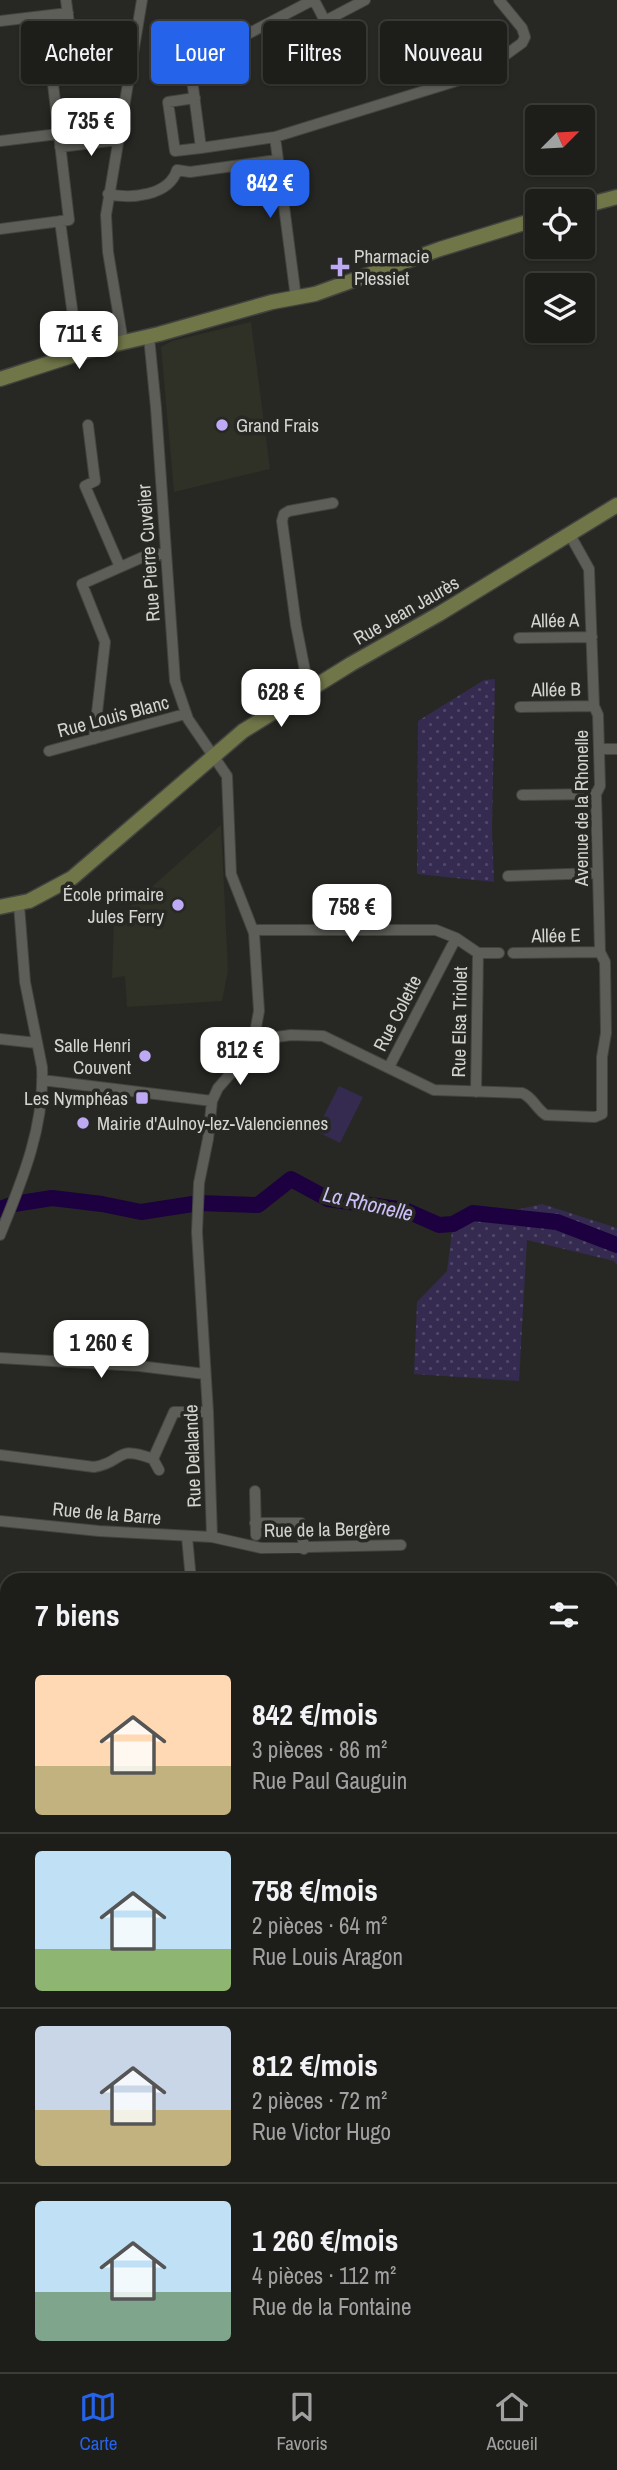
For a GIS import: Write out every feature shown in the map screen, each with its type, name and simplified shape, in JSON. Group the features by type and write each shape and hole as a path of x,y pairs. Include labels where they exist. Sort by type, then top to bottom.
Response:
{"street":[{"path":"66,0 69,21"},
{"path":"123,342 107,244 108,194 142,0"},
{"path":"201,148 190,64 313,0 325,21 365,0"},
{"path":"175,151 275,137 487,70 522,43 525,37 522,28 499,0"},
{"path":"0,21 68,13"},
{"path":"44,16 45,21"},
{"path":"52,84 60,147 73,316"},
{"path":"108,194 122,196 157,191 168,184 177,170 168,102 195,98"},
{"path":"0,141 58,134"},
{"path":"275,137 296,298"},
{"path":"60,147 117,140"},
{"path":"177,170 190,172 278,160"},
{"path":"595,203 615,198"},
{"path":"0,229 65,220"},
{"path":"0,379 52,361 331,289 400,262 525,223"},
{"name":"Rue Pierre Cuvelier","path":"149,337 174,673 185,714 227,776 231,874 253,930 259,1011 254,1040"},
{"path":"88,425 96,481 85,486 120,567"},
{"path":"312,689 304,671 282,521 284,514 289,511 332,503"},
{"name":"Rue Jean Jaurès","path":"0,907 19,905 61,886 85,870 243,732 617,505"},
{"name":"Avenue de la Rhonelle","path":"476,1091 528,1095 546,1115 595,1117 602,1114 606,1002 605,962 600,952 597,873 596,794 600,786 598,715 594,706 589,569 570,534"},
{"path":"94,739 105,642 82,584 152,554 166,553"},
{"name":"Allée A","path":"519,638 592,636"},
{"name":"Allée B","path":"520,707 594,706"},
{"name":"Rue Louis Blanc","path":"49,751 185,714"},
{"path":"599,750 617,749"},
{"path":"522,795 596,794"},
{"path":"509,876 597,873"},
{"path":"0,1235 34,1143 42,1080 25,982 19,905"},
{"path":"253,930 433,930 456,938"},
{"name":"Rue Elsa Triolet","path":"456,938 478,953 499,953"},
{"name":"Rue Colette","path":"389,1067 456,938"},
{"name":"Allée E","path":"513,953 600,952"},
{"name":"Rue Elsa Triolet","path":"476,1091 478,953"},
{"path":"42,1080 212,1101 218,1088 249,1052 254,1040 291,1035 323,1036 434,1090 476,1091"},
{"path":"0,1039 37,1043"},
{"name":"Rue Delalande","path":"212,1101 197,1214 212,1537"},
{"path":"0,1358 139,1366 205,1374"},
{"path":"153,1459 174,1412 208,1412"},
{"path":"0,1455 94,1466 105,1464 123,1453 134,1452 153,1459 159,1470"},
{"path":"255,1491 256,1535"},
{"name":"Rue de la Barre","path":"0,1521 212,1537"},
{"path":"256,1523 301,1523 304,1549"},
{"path":"187,1537 190,1573"},
{"name":"Rue de la Bergère","path":"212,1537 255,1547 304,1549 401,1545"}],"shaded area":[{"path":"251,322 270,469 174,492 161,347 172,341"},
{"path":"495,679 492,829 494,882 417,874 418,721 484,680"},
{"name":"École primaire Jules Ferry","path":"221,825 228,971 222,1001 127,1007 125,976 112,978 114,921"},
{"path":"339,1086 363,1097 340,1143 316,1131"},
{"path":"542,1204 617,1228 617,1265 614,1261 527,1240 519,1381 414,1374 417,1302 447,1271 453,1224"}],"waterway":[{"name":"La Rhonelle","path":"0,1209 52,1198 141,1212 199,1203 258,1205 291,1179 328,1199 405,1210 439,1225 453,1224 473,1213 557,1222 617,1245"}],"place":[{"name":"Pharmacie Plessiet","path":"340,267"},
{"name":"Grand Frais","path":"222,425"},
{"name":"École primaire Jules Ferry","path":"178,905"},
{"name":"Salle Henri Couvent","path":"145,1056"},
{"name":"Les Nymphéas","path":"142,1098"},
{"name":"Mairie d'Aulnoy-lez-Valenciennes","path":"83,1123"}]}
